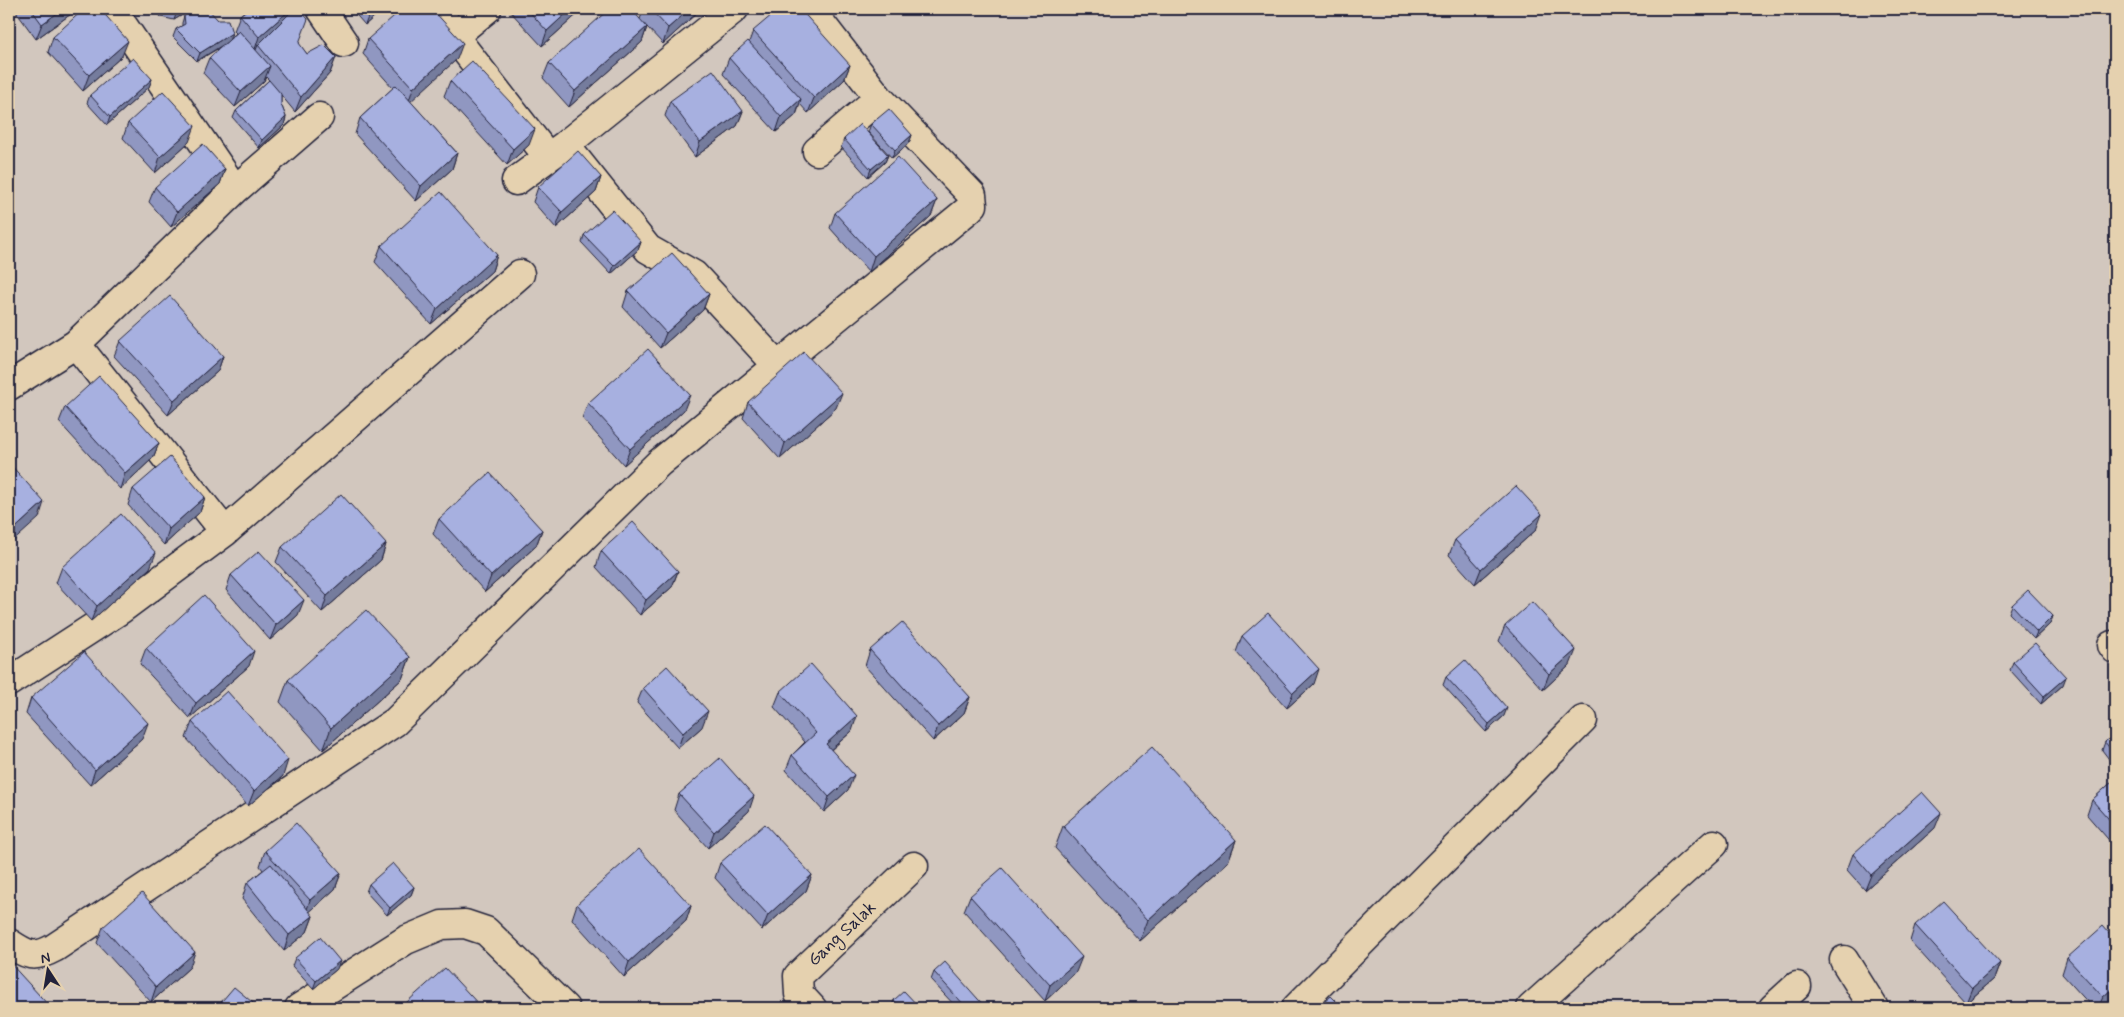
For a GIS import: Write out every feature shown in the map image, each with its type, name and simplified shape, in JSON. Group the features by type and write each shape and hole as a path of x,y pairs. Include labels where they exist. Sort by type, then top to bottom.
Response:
{"street":[{"path":"112,9 235,190"},
{"path":"321,9 344,43"},
{"path":"437,9 454,36 556,151 648,248 694,274 778,366"},
{"path":"454,36 486,9"},
{"path":"516,181 734,9"},
{"path":"9,943 27,954 43,954 54,948 395,722 659,463 973,205 972,195 879,98 810,9"},
{"path":"817,151 879,98"},
{"path":"9,386 76,344 235,190 319,117"},
{"path":"9,682 120,610 225,532 520,274"},
{"path":"76,344 225,532"},
{"path":"1296,1008 1583,720"},
{"path":"1531,1008 1714,844"},
{"name":"Gang Salak","path":"812,1008 799,994 798,976 914,866"},
{"path":"299,1008 406,940 442,925 465,924 486,931 565,1008"},
{"path":"1844,960 1874,1008"},
{"path":"1773,1008 1797,986"}],"building":[{"path":"31,9 63,9 42,24"},
{"path":"84,9 100,9 128,41 89,75 53,37"},
{"path":"195,9 208,9 218,20 228,20 232,33 200,53 176,29 185,24 184,16"},
{"path":"248,9 291,9 259,37 240,15"},
{"path":"294,9 299,9 308,19 299,43 307,54 324,45 336,57 301,97 258,45"},
{"path":"361,9 377,9 368,17"},
{"path":"402,9 432,9 463,43 413,88 368,39"},
{"path":"527,9 571,9 547,31"},
{"path":"609,9 631,9 647,27 575,91 549,63"},
{"path":"650,9 690,9 668,28"},
{"path":"779,9 800,9 850,65 814,98 753,31"},
{"path":"239,31 270,66 241,92 209,58"},
{"path":"748,41 801,99 781,117 729,58"},
{"path":"133,58 152,79 110,117 90,95"},
{"path":"472,61 535,129 513,149 450,81"},
{"path":"713,70 743,111 700,142 670,101"},
{"path":"269,80 281,94 281,104 286,117 262,140 236,111"},
{"path":"396,85 457,153 421,186 360,118"},
{"path":"163,91 195,126 160,157 128,123"},
{"path":"889,109 912,135 895,150 871,124"},
{"path":"860,124 888,155 871,169 844,139"},
{"path":"203,144 225,169 177,212 155,187"},
{"path":"578,151 601,177 562,212 538,187"},
{"path":"898,157 937,200 874,256 835,213"},
{"path":"441,192 497,255 437,309 381,246"},
{"path":"612,210 641,242 614,266 584,235"},
{"path":"672,253 709,294 666,333 628,291"},
{"path":"170,296 223,356 174,400 120,341"},
{"path":"648,349 690,395 630,449 588,403"},
{"path":"804,352 842,393 785,443 748,402"},
{"path":"99,376 159,443 125,473 65,407"},
{"path":"170,457 205,497 169,529 133,489"},
{"path":"9,463 44,502 9,534"},
{"path":"490,473 542,530 491,576 439,519"},
{"path":"1516,486 1542,514 1481,569 1455,540"},
{"path":"341,494 386,544 327,596 282,547"},
{"path":"121,514 156,553 97,606 62,567"},
{"path":"633,522 678,571 646,600 601,551"},
{"path":"259,551 304,600 276,625 231,575"},
{"path":"2028,590 2053,616 2037,632 2012,605"},
{"path":"204,595 254,651 196,703 146,648"},
{"path":"1532,602 1576,650 1549,674 1505,626"},
{"path":"366,610 410,657 331,728 288,680"},
{"path":"1268,613 1319,669 1293,693 1242,636"},
{"path":"902,622 970,697 938,726 870,650"},
{"path":"2035,643 2066,677 2044,696 2013,662"},
{"path":"84,652 148,723 95,770 31,698"},
{"path":"1465,660 1507,708 1489,724 1446,677"},
{"path":"811,664 857,716 826,744 854,775 829,797 792,755 816,733 780,692"},
{"path":"667,666 708,711 683,733 643,688"},
{"path":"227,691 288,760 254,791 192,722"},
{"path":"2115,733 2115,755 2105,742"},
{"path":"1152,747 1236,840 1148,920 1063,826"},
{"path":"720,758 754,796 714,832 679,794"},
{"path":"2115,779 2115,826 2092,800"},
{"path":"1922,792 1941,813 1871,875 1853,854"},
{"path":"296,823 341,873 310,900 265,851"},
{"path":"765,824 812,875 768,915 720,863"},
{"path":"639,849 691,906 629,962 577,904"},
{"path":"393,863 414,887 390,908 369,884"},
{"path":"271,864 313,916 289,935 247,883"},
{"path":"1002,868 1082,957 1050,985 970,896"},
{"path":"142,893 195,952 156,987 103,927"},
{"path":"1943,901 2000,963 1972,988 1915,925"},
{"path":"2103,926 2115,940 2115,986 2103,997 2067,958"},
{"path":"320,937 340,961 316,981 295,958"},
{"path":"9,962 51,1008 9,1008"},
{"path":"945,962 986,1008 967,1008 934,972"},
{"path":"445,968 482,1008 413,1008 407,1002"},
{"path":"234,987 258,1007 216,1008"},
{"path":"904,991 920,1008 901,1008 894,1000"},
{"path":"1331,996 1343,1008 1317,1008"}]}
